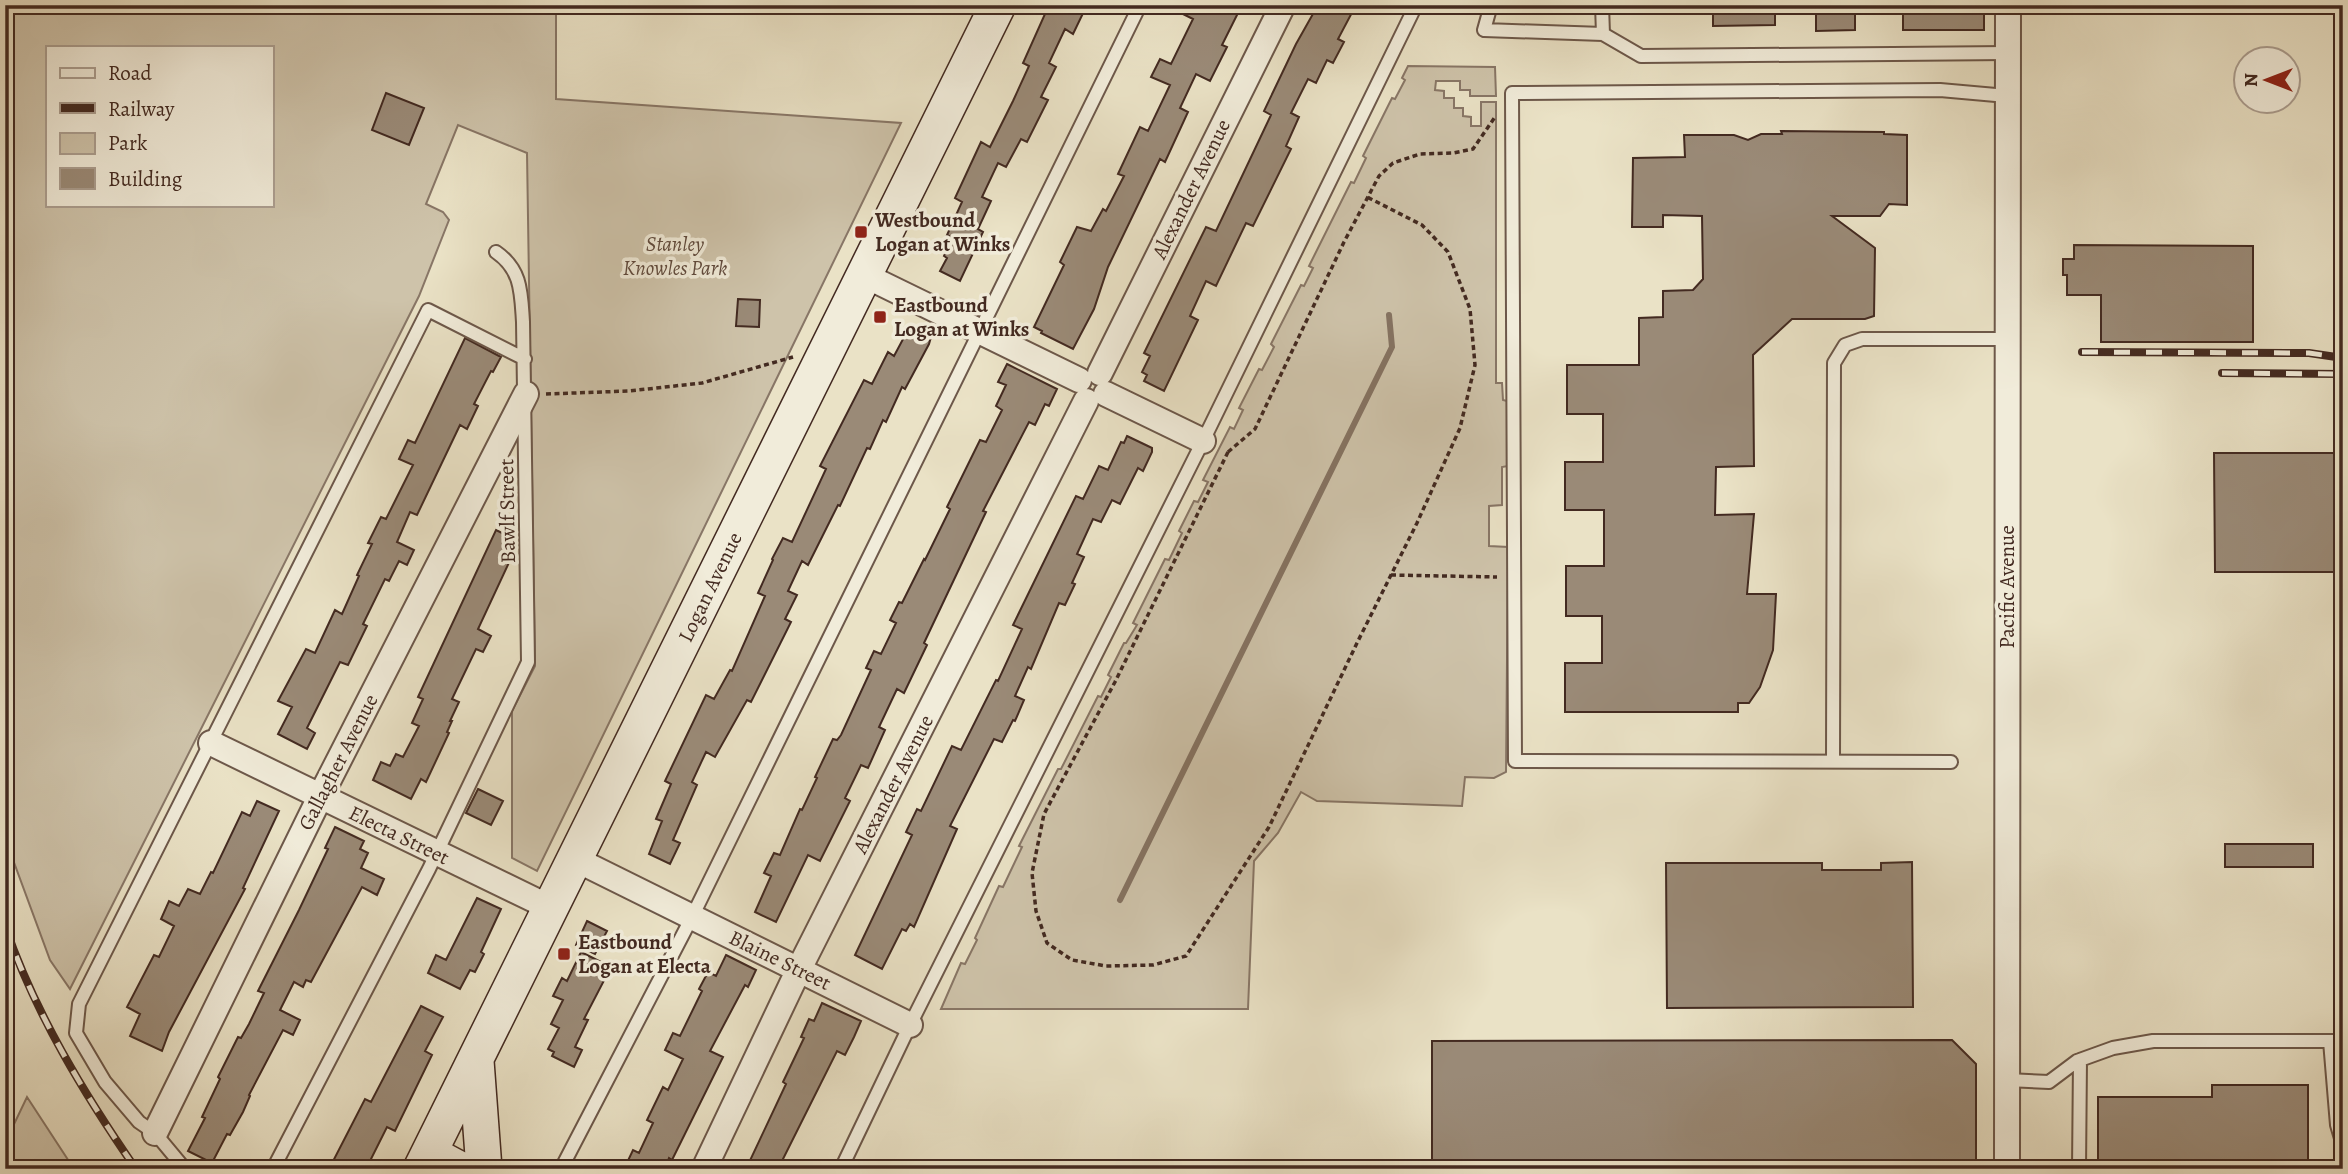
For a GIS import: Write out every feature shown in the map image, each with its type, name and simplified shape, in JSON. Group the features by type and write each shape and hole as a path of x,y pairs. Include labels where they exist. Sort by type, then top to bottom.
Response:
{"main road":[{"name":"Logan Avenue","path":"436,1163 476,1059 998,5"},
{"path":"476,1059 484,1169"}],"street":[{"name":"Alexander Avenue","path":"704,1169 799,969 1283,5"},
{"name":"Pacific Avenue","path":"2007,1169 2008,5"},
{"path":"864,275 1203,441"},
{"name":"Gallagher Avenue","path":"155,1132 320,797 526,394"},
{"name":"Electa Street","path":"211,743 551,908"},
{"name":"Blaine Street","path":"575,859 910,1025"}],"lane":[{"path":"561,1169 692,917 1140,5"},
{"path":"841,1169 910,1025 1203,441 1416,5"},
{"path":"1491,5 1484,30 1603,34 1641,56 2008,53"},
{"path":"1602,5 1603,34"},
{"path":"1951,762 1515,761 1512,93 1940,90 2007,96"},
{"name":"Bawlf Street","path":"437,853 528,662 526,394 522,302 517,274 509,261 496,252"},
{"path":"185,1169 155,1132 139,1122 105,1082 76,1033 79,1004 428,310 525,359"},
{"path":"1833,761 1834,363 1844,345 1862,340 2007,339"},
{"path":"273,1169 437,853"},
{"path":"2007,1080 2049,1082 2080,1060 2113,1048 2153,1041 2336,1041 2337,1125 2343,1145"},
{"path":"2079,1169 2080,1060"}],"path":[{"path":"1367,198 1422,225 1448,252 1470,309 1475,365 1460,428 1269,827 1186,956 1153,965 1106,966 1072,960 1047,943 1037,911 1032,873 1044,814 1115,682 1228,452 1255,429 1367,198 1379,176 1393,163 1420,154 1453,153 1473,149 1494,119 1501,103 1512,93"},
{"path":"526,394 629,391 702,383 795,356"},
{"path":"1203,441 1228,452"},
{"path":"1391,575 1514,578"}],"green space":[{"name":"Stanley Knowles Park","path":"8,5 556,5 556,99 901,123 537,871 512,858 512,711 535,666 527,153 458,125 426,204 443,212 449,220 419,296 70,989 50,960 5,838 5,12"},
{"path":"1408,66 1495,67 1496,96 1470,96 1470,90 1460,90 1460,81 1436,81 1435,90 1444,91 1444,98 1454,98 1454,108 1463,108 1463,116 1471,117 1471,126 1481,126 1481,102 1496,102 1496,383 1502,383 1503,400 1507,401 1508,466 1502,467 1502,505 1489,506 1489,546 1508,547 1506,772 1494,778 1465,777 1462,806 1317,801 1301,792 1278,833 1254,861 1248,1009 941,1009 961,963 965,964 977,940 975,938 999,886 1003,887 1022,847 1019,846 1058,769 1061,769 1098,696 1101,697 1111,677 1108,675 1124,643 1137,625 1133,623 1165,559 1169,560 1182,533 1179,531 1194,501 1198,502 1208,482 1203,480 1230,427 1234,429 1243,410 1239,408 1274,347 1271,344 1301,285 1304,286 1313,268 1309,266 1351,182 1354,183 1366,158 1363,156 1392,98 1395,99 1405,80 1402,78"},
{"path":"27,1097 74,1169 5,1169 5,1143"}],"building":[{"path":"1049,5 1087,5 1073,34 1065,29 1049,63 1056,67 1041,97 1048,100 1027,142 1021,139 1006,167 998,163 982,197 991,201 978,229 983,232 960,281 940,271 953,238 947,235 962,202 955,198 981,142 990,147 1013,101 1029,66 1023,63"},
{"path":"1165,5 1242,5 1222,45 1227,47 1210,81 1196,74 1180,108 1188,112 1165,162 1160,159 1108,267 1094,309 1073,349 1034,327 1064,265 1060,262 1077,227 1091,231 1103,209 1106,211 1124,176 1118,174 1140,127 1148,131 1170,85 1151,77 1160,59 1171,64 1193,19"},
{"path":"1318,5 1356,5 1338,39 1344,42 1333,63 1327,60 1316,83 1308,79 1291,113 1299,117 1286,146 1291,149 1253,226 1246,223 1216,286 1206,281 1190,316 1198,320 1164,391 1144,381 1147,375 1142,372 1150,356 1144,353 1206,227 1216,231 1271,115 1264,111"},
{"path":"1713,5 1775,5 1775,25 1713,26"},
{"path":"1816,5 1855,5 1855,30 1816,31"},
{"path":"1903,5 1984,5 1984,30 1903,30"},
{"path":"386,93 424,108 409,145 372,130"},
{"path":"1781,131 1884,132 1907,135 1907,205 1889,204 1880,216 1832,216 1875,248 1874,316 1865,319 1792,319 1753,355 1754,466 1716,467 1715,515 1754,514 1747,594 1776,594 1773,650 1760,687 1749,703 1738,703 1738,712 1565,712 1565,663 1602,663 1602,616 1566,616 1566,566 1604,566 1604,510 1565,510 1565,462 1603,462 1603,414 1567,414 1567,365 1639,365 1639,318 1663,317 1663,291 1693,290 1703,279 1702,216 1663,215 1663,227 1632,227 1633,158 1685,157 1684,135 1734,135 1748,140 1761,134 1782,134"},
{"path":"2074,245 2253,246 2253,342 2101,342 2101,295 2067,295 2067,275 2063,275 2063,259 2074,259"},
{"path":"738,299 760,300 759,327 736,326"},
{"path":"910,326 931,337 929,344 905,389 902,387 886,422 883,420 870,449 867,448 808,565 802,561 788,591 797,595 785,619 791,622 751,702 747,700 715,757 706,752 692,782 697,785 673,840 680,843 670,864 649,854 662,821 656,819 671,784 665,781 706,695 714,699 730,670 732,671 765,596 758,593 772,559 783,538 792,542 826,469 820,466 864,380 872,384 888,352 894,356"},
{"path":"465,338 501,357 474,404 478,406 467,429 460,425 417,515 410,512 397,542 414,550 407,565 399,561 389,581 385,579 363,624 367,626 348,665 340,662 307,728 315,733 307,749 278,734 292,707 278,701 306,649 315,653 335,610 342,614 372,544 368,543 381,517 386,519 413,465 399,459 408,440 415,443"},
{"path":"1007,364 1057,389 1049,406 1045,404 1035,425 1029,422 983,511 986,512 924,643 927,645 904,693 897,689 879,727 885,730 868,768 861,765 845,798 850,801 820,861 808,855 776,922 755,912 771,876 764,873 774,853 780,855 833,739 837,740 841,735 871,670 866,668 874,651 881,654 896,623 890,620 925,560 980,440 986,442 1002,410 996,406 1006,385 998,382"},
{"path":"1127,436 1152,448 1152,452 1143,471 1138,468 1120,504 1112,500 1101,522 1093,519 1077,554 1084,557 1072,583 1075,584 1065,605 1059,603 1031,669 1028,667 1015,696 1024,700 1015,721 1013,720 1002,742 994,739 950,826 957,829 914,927 910,924 906,931 902,929 882,969 855,955 912,835 906,832 917,809 921,811 952,746 961,750 996,680 998,681 1022,629 1013,625 1076,496 1083,499 1099,466 1108,470 1121,442 1124,443"},
{"path":"2214,453 2343,453 2343,572 2215,572"},
{"path":"496,530 514,539 508,553 512,556 478,629 491,636 483,652 476,649 452,699 459,702 450,721 449,733 426,782 421,779 411,799 373,780 381,762 390,766 396,754 403,757 419,726 412,723 423,699 418,697"},
{"path":"478,789 503,801 491,825 466,813"},
{"path":"257,801 279,811 243,888 245,889 169,1032 162,1051 130,1036 140,1014 127,1007 154,955 159,957 174,926 161,919 169,901 179,906 188,889 200,894 242,812 250,816"},
{"path":"335,827 364,841 360,849 368,853 361,868 384,879 377,895 362,887 311,982 306,980 303,987 294,982 280,1010 300,1020 293,1035 283,1030 243,1112 230,1135 227,1134 212,1163 188,1151 205,1118 202,1117 220,1079 218,1077 264,993 258,991 328,849 325,848"},
{"path":"2225,844 2313,844 2313,867 2225,867"},
{"path":"1912,862 1913,1007 1667,1008 1666,863 1822,863 1822,870 1881,870 1881,863"},
{"path":"477,898 501,909 475,972 470,970 460,989 428,973 436,955 446,960"},
{"path":"587,921 607,931 595,954 576,945"},
{"path":"581,952 611,967 584,1019 588,1020 575,1047 582,1050 574,1067 552,1056 554,1052 548,1049 559,1028 551,1024 563,1000 553,996 562,978 567,981"},
{"path":"726,955 756,970 748,987 745,985 710,1051 723,1057 672,1160 669,1158 666,1166 671,1169 624,1169 633,1150 639,1153 653,1123 647,1120 663,1087 668,1090 683,1059 665,1050 673,1033 680,1036 702,991 699,989 708,972 716,976"},
{"path":"822,1003 861,1021 854,1037 845,1055 837,1051 778,1169 746,1169 786,1084 783,1082 804,1038 801,1037 809,1019 814,1021"},
{"path":"421,1006 443,1017 425,1051 432,1055 395,1131 387,1127 366,1169 329,1169 365,1099 371,1102"},
{"path":"1952,1040 1976,1064 1976,1169 1432,1169 1432,1041"},
{"path":"2212,1085 2308,1085 2308,1169 2098,1169 2098,1097 2212,1097"}],"waterway":[{"path":"1120,900 1392,347 1389,315"}],"railway":[{"path":"2082,352 2309,353 2343,358"},
{"path":"2222,373 2343,374"},
{"path":"5,926 31,990 62,1052 136,1169"}],"place":[{"name":"Westbound Logan at Winks","path":"861,232"},
{"name":"Eastbound Logan at Winks","path":"880,317"},
{"name":"Eastbound Logan at Electa","path":"564,954"}]}
